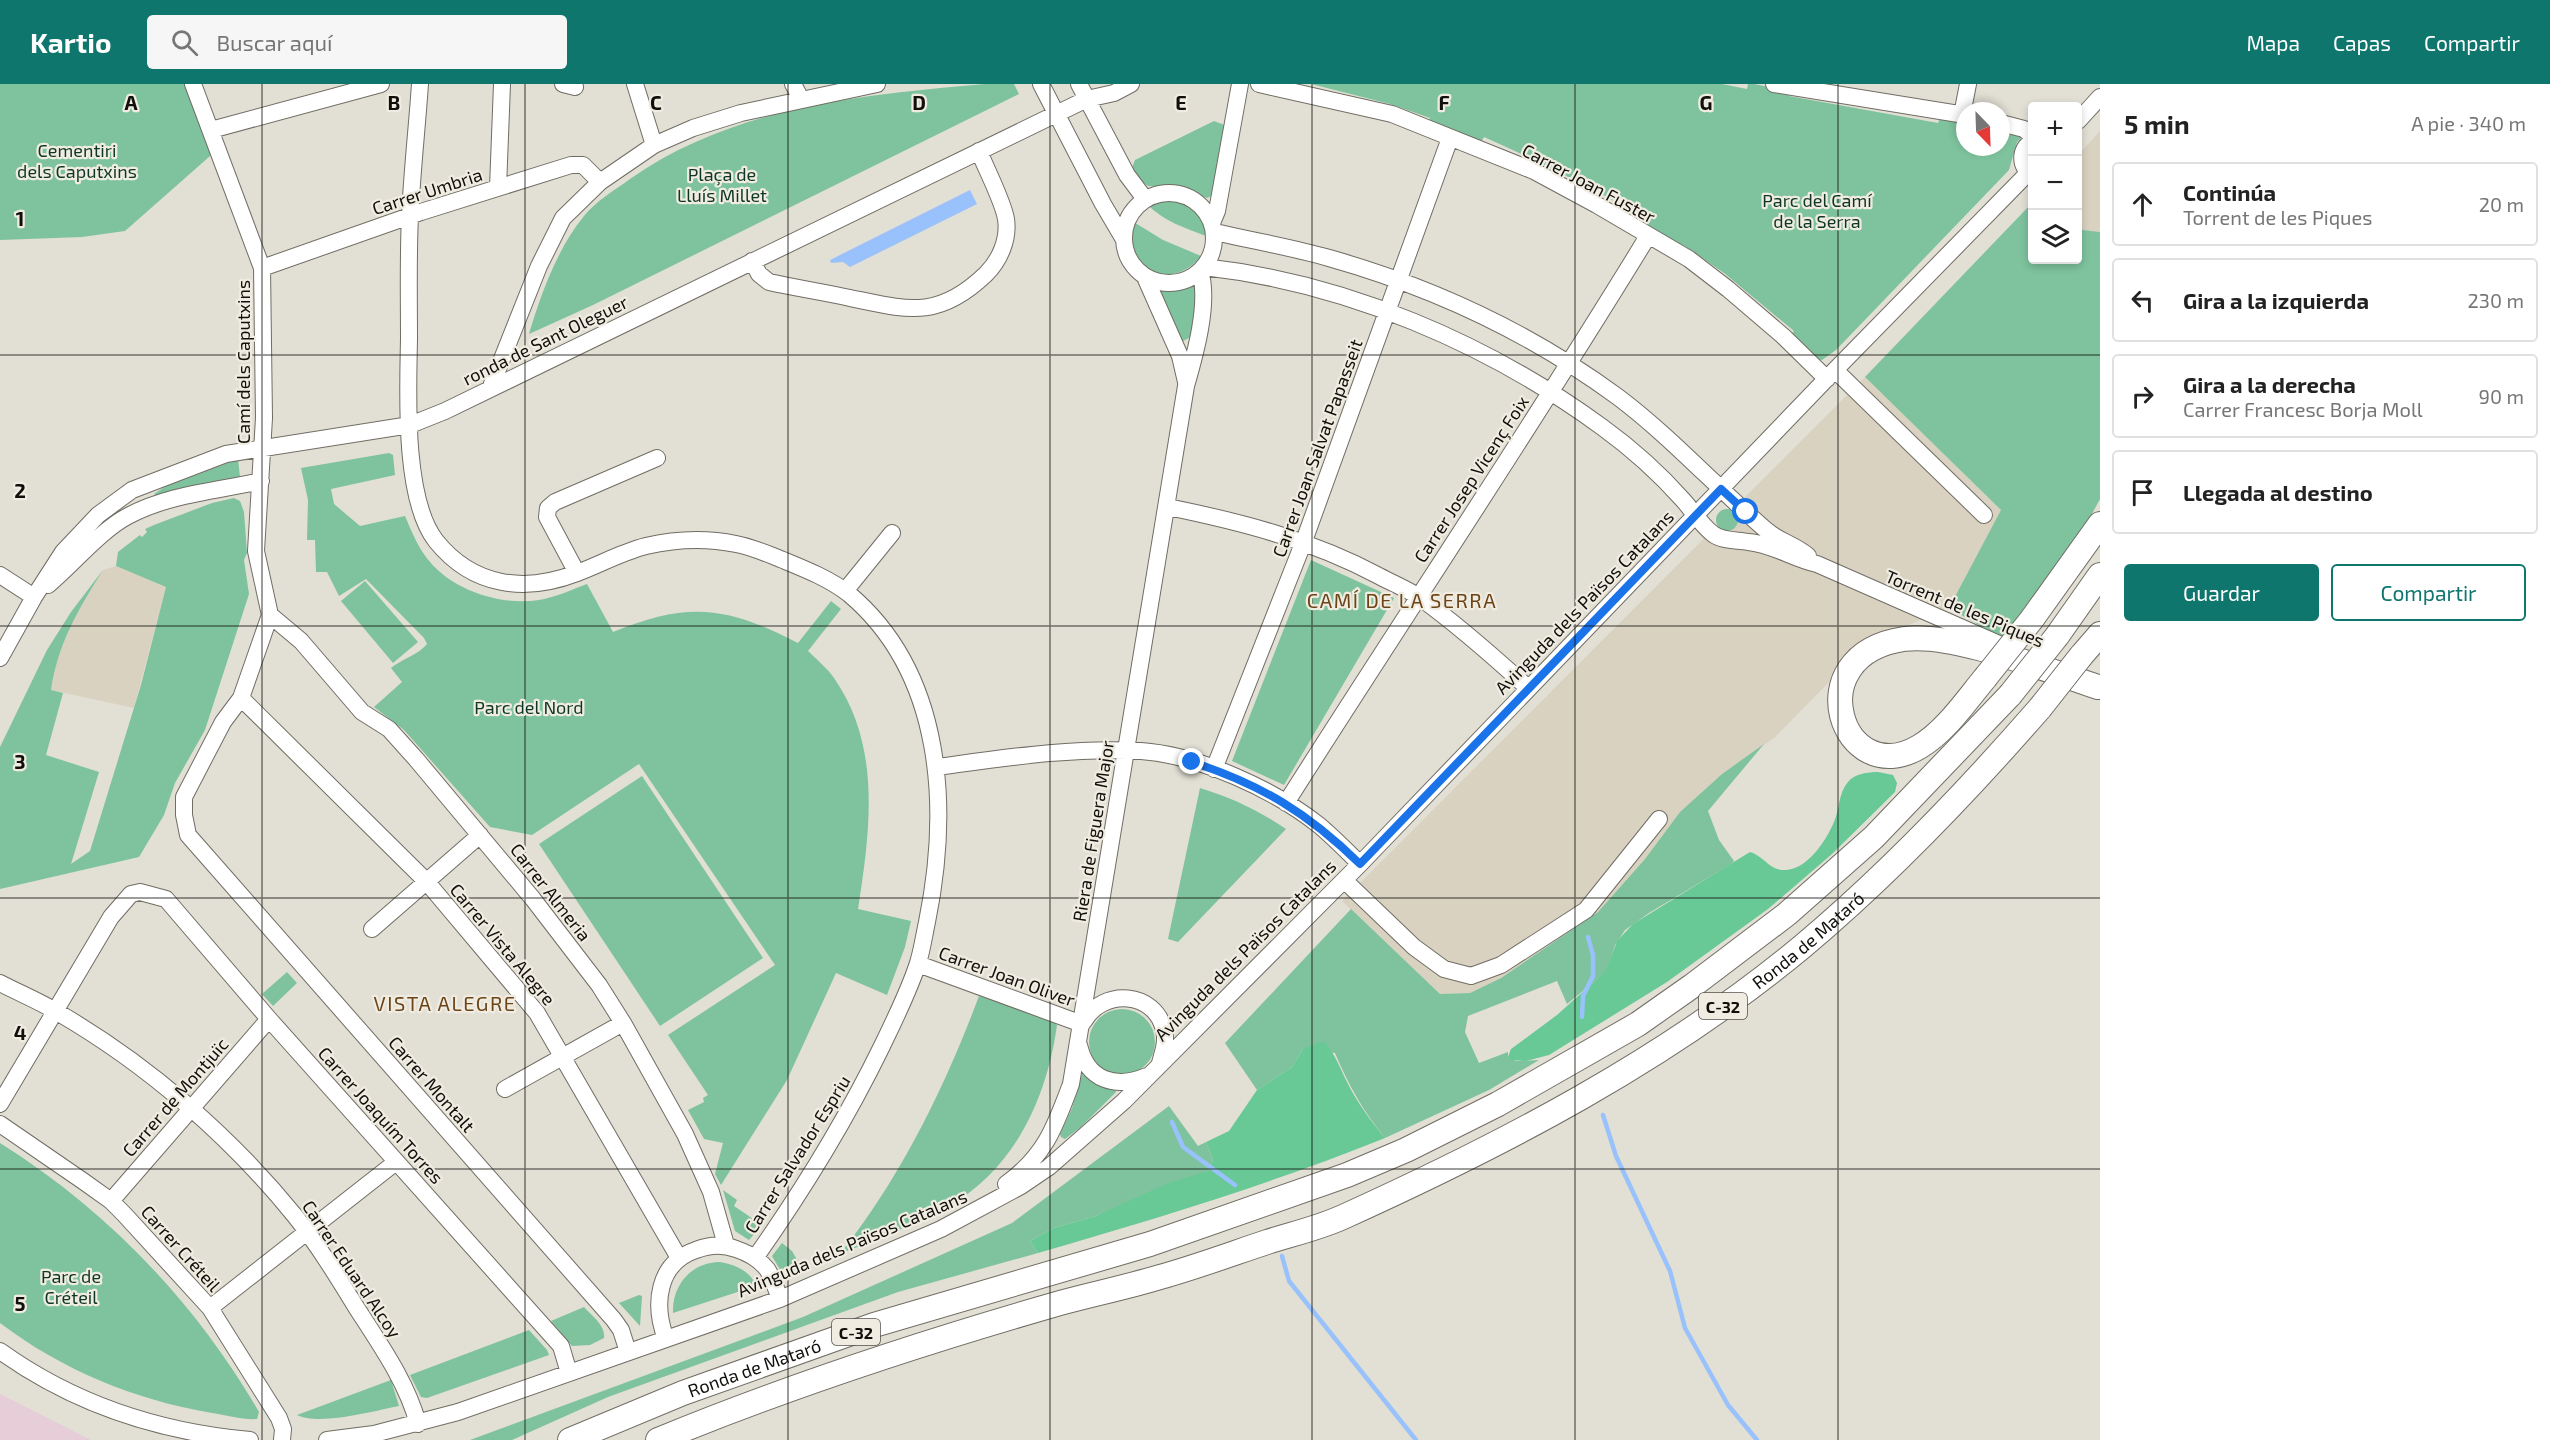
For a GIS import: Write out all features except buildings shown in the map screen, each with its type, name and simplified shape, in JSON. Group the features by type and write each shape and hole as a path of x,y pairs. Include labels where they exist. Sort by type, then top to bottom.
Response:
{"highway":[{"path":"2099,687 1960,644 1928,638 1903,639 1871,651 1851,667 1839,692 1841,716 1854,739 1868,749 1885,755 1903,754 1929,741 1985,678 2032,619 2100,524"},
{"name":"Ronda de Mataró","path":"570,1440 683,1393 874,1325 1150,1244 1326,1182 1406,1150 1498,1104 1638,1024 1692,986 1829,879 1898,812 2010,695 2057,636 2100,575"},
{"name":"Ronda de Mataró","path":"658,1440 713,1417 908,1349 1062,1303 1160,1278 1342,1218 1424,1180 1532,1124 1656,1052 1756,982 1802,946 1889,870 1969,789 2040,708 2100,634"}],"street":[{"name":"Camí dels Caputxins","path":"193,84 262,268 262,447 256,551 270,615"},
{"path":"211,130 342,89 381,84"},
{"name":"Carrer Salvador Espriu","path":"420,84 410,216 410,425 415,486 423,515 434,539 454,559 474,573 501,583 527,586 577,573 614,556 645,546 675,541 704,540 739,544 805,568 845,591 868,612 903,660 920,699 937,767 939,822 935,882 918,964 856,1101 815,1169 755,1258"},
{"path":"498,188 502,84"},
{"path":"635,84 654,146"},
{"path":"793,84 801,99"},
{"path":"489,389 539,266 563,218 600,182 654,146 693,128 741,113 877,84"},
{"path":"1041,84 1123,238"},
{"path":"1079,84 1127,175 1145,199"},
{"name":"ronda de Sant Oleguer","path":"0,658 34,597 63,552 98,515 132,490 226,454 410,425 1058,115 1087,99 1104,84"},
{"name":"ronda de Sant Oleguer","path":"1087,99 1114,93 1131,84"},
{"path":"1213,227 1207,212 1198,202 1177,193 1160,193 1145,199 1134,208 1126,222 1123,238 1125,253 1132,266 1145,277 1169,284 1182,282 1202,269 1213,251 1213,227 1240,84"},
{"name":"Carrer Joan Fuster","path":"1259,84 1392,114 1533,171 1597,205 1689,260 1728,289 1831,374 1984,515"},
{"path":"1774,84 1956,114"},
{"path":"1966,102 1968,84"},
{"path":"2082,117 2100,97"},
{"path":"2010,125 2024,129 2028,134"},
{"name":"Carrer Joan Salvat Papasseit","path":"1214,769 1304,541 1450,138"},
{"path":"2028,144 2022,154 2023,164 2028,171"},
{"path":"752,261 759,274 768,282 905,310 921,309 959,295 991,269 1002,252 1006,233 1006,218 979,151"},
{"name":"Carrer Umbria","path":"262,268 410,216 571,165 583,165 600,182"},
{"name":"Avinguda dels Països Catalans","path":"327,1440 374,1434 418,1424 780,1299 941,1229 1021,1186 1049,1167 1097,1127 1360,864 1831,374 2028,176"},
{"name":"Torrent de les Piques","path":"1213,227 1400,280 1491,320 1617,397 1640,415 1769,533 1802,551 1817,564"},
{"name":"Carrer Josep Vicenç Foix","path":"1286,803 1569,366 1648,236"},
{"name":"Torrent de les Piques","path":"1202,269 1230,270 1297,285 1388,312 1467,346 1551,392 1629,448 1682,499 1715,536 1764,545 1797,560 1817,564 2099,687"},
{"name":"Riera de Figuera Major","path":"941,1229 1018,1175 1035,1160 1049,1136 1067,1094 1082,1024 1186,386 1203,300 1202,269"},
{"path":"1145,277 1180,356 1186,386"},
{"path":"577,573 547,517 548,508 555,502 657,458"},
{"name":"ronda de Sant Oleguer","path":"34,597 127,516 180,496 261,481"},
{"path":"1168,507 1235,520 1304,541 1361,566 1418,596 1475,640 1528,688"},
{"path":"1732,540 1742,535 1746,528 1746,512"},
{"path":"845,591 892,533"},
{"path":"0,575 34,597"},
{"path":"241,698 270,615"},
{"name":"Carrer Almeria","path":"270,615 301,641 362,712 389,729 480,835 568,945 623,1023 685,1134 711,1192 726,1245"},
{"name":"Carrer Montalt","path":"241,698 222,722 184,797 184,816 188,834 194,844 614,1320 621,1330 628,1352"},
{"name":"Carrer Vista Alegre","path":"241,698 426,881 537,1013 679,1258"},
{"path":"937,767 1038,755 1125,751 1159,754 1214,769 1286,803 1320,826 1360,864"},
{"path":"1344,880 1414,947 1444,969 1471,976 1502,965 1586,910 1659,819"},
{"path":"372,928 480,835"},
{"name":"Carrer Joaquím Torres","path":"56,1011 111,917 123,901 131,894 140,892 166,899 269,1019 561,1346 569,1373"},
{"name":"Carrer Joan Oliver","path":"918,964 1082,1024"},
{"name":"Carrer Eduard Alcoy","path":"0,983 56,1011 127,1058 190,1109 252,1168 306,1232 376,1338 413,1406 418,1424"},
{"path":"1082,1024 1088,1013 1107,1000 1125,997 1144,1003 1159,1018 1164,1029 1164,1049 1160,1063"},
{"path":"0,1104 56,1011"},
{"name":"Carrer de Montjuïc","path":"111,1201 269,1019"},
{"path":"506,1089 623,1023"},
{"path":"1078,1041 1085,1063 1098,1076 1109,1081 1123,1083 1147,1076"},
{"name":"Carrer Créteil","path":"0,1124 111,1201 210,1308 279,1418 283,1429 282,1440"},
{"path":"210,1308 396,1162"},
{"path":"666,1339 660,1321 659,1295 669,1269 679,1258 701,1248 726,1245 755,1258 767,1269 780,1299"},
{"path":"0,1351 53,1384 124,1415 181,1431 250,1440"}],"shaded area":[{"path":"2100,131 2100,232 2082,229 2082,151"},
{"path":"1865,377 2001,510 1980,558 1949,608 1894,631 1839,672 1774,738 1722,774 1680,812 1645,859 1598,912 1501,978 1470,993 1440,994 1342,901"},
{"path":"116,566 166,587 134,708 51,690 55,663 73,619 103,570"},
{"path":"0,1394 91,1440 0,1440"}],"green space":[{"name":"Cementiri dels Caputxins","path":"0,84 193,84 218,149 125,231 82,237 0,240"},
{"name":"Plaça de Lluís Millet","path":"985,84 1014,84 1019,94 593,305 529,334 558,257 584,216 594,205 630,179 670,154 712,135 800,108 892,93"},
{"name":"Parc del Camí de la Serra","path":"1311,84 1722,84 1747,89 1748,84 1754,84 1789,91 1789,96 1938,123 1940,117 1956,120 1956,156 2010,156 2010,133 2025,134 2017,142 2009,170 1836,350 1822,360 1815,359 1790,336 1794,331 1724,273 1683,245 1679,249 1631,217 1634,212 1484,137 1481,142 1429,122 1430,118 1390,104"},
{"path":"1214,121 1227,126 1214,195 1207,198 1177,187 1148,186 1130,173 1135,160"},
{"path":"1167,198 1182,202 1194,210 1202,221 1206,236 1167,219 1147,204"},
{"path":"2028,207 2028,264 2082,264 2082,229 2100,232 2100,499 2068,558 2005,640 1949,608 2001,510 1865,377"},
{"path":"1132,221 1163,240 1201,256 1189,268 1175,273 1161,274 1148,270 1138,263 1131,251 1128,237"},
{"path":"1192,284 1198,288 1191,337 1183,341 1159,294 1165,288 1178,288"},
{"name":"Parc del Nord","path":"389,453 393,455 395,475 331,489 334,504 360,526 405,516 420,548 436,569 462,587 477,593 508,600 539,600 587,584 613,632 664,615 707,612 750,621 798,643 831,601 841,609 808,651 831,674 849,705 860,732 866,761 868,820 858,909 911,921 905,947 887,995 836,973 787,1080 721,1185 715,1174 723,1143 704,1139 688,1110 704,1102 703,1098 708,1095 668,1035 775,965 639,764 532,835 490,827 404,730 374,707 402,682 391,668 427,644 424,638 366,579 339,596 327,572 316,572 315,540 307,540 308,500 301,468"},
{"path":"238,459 240,477 238,479 156,496 154,494 166,486"},
{"path":"234,498 240,501 244,512 247,553 244,560 249,594 205,730 175,783 164,815 139,857 0,889 0,747 47,650 71,612 103,570 70,627 54,673 51,690 63,693 46,755 99,772 71,864 90,851 141,685 166,587 116,566 118,552 140,535 142,537 147,532 145,529 212,503"},
{"path":"1723,509 1731,509 1738,516 1738,524 1731,531 1723,531 1716,524 1716,516"},
{"path":"1311,560 1394,598 1284,785 1232,761"},
{"path":"365,581 418,642 393,663 341,601"},
{"path":"1764,744 1708,811 1719,840 1734,861 1731,864 1625,930 1615,945 1607,971 1567,1004 1557,981 1468,1016 1465,1032 1479,1063 1508,1052 1508,1057 1516,1061 1539,1060 1489,1090 1385,1138 1357,1097 1335,1053 1303,1049 1292,1067 1257,1090 1225,1043 1351,909 1440,994 1470,993 1501,978 1598,912 1645,859 1680,812 1722,774"},
{"path":"1878,772 1893,775 1897,783 1895,792 1832,854 1768,909 1667,982 1549,1055 1526,1061 1511,1060 1508,1057 1511,1049 1557,1015 1606,971 1617,941 1633,924 1750,852 1777,869 1791,869 1799,866 1814,854 1826,838 1836,817 1842,791 1848,782 1857,775"},
{"path":"642,776 763,958 660,1026 539,844"},
{"path":"1200,788 1244,805 1286,829 1178,942 1168,939"},
{"path":"287,972 297,983 273,1006 262,994"},
{"path":"979,996 1054,1021 1057,1025 1045,1079 1024,1129 1010,1151 992,1172 949,1206 895,1232 840,1254 883,1194 920,1130 952,1064"},
{"path":"1122,1009 1135,1012 1145,1019 1152,1029 1155,1042 1152,1055 1145,1065 1135,1072 1122,1075 1109,1072 1099,1065 1092,1055 1089,1042 1092,1029 1099,1019 1109,1012"},
{"path":"1323,1041 1334,1055 1359,1104 1385,1138 1299,1171 1213,1200 1038,1253 1030,1241 1054,1228 1096,1216 1166,1184 1208,1171 1213,1160 1206,1142 1229,1131 1257,1090 1292,1067 1303,1049"},
{"path":"1082,1074 1115,1089 1116,1092 1081,1127 1065,1139 1060,1134 1072,1108"},
{"path":"1169,1106 1198,1146 1206,1142 1213,1160 1208,1171 1096,1216 1054,1228 1030,1241 1038,1253 898,1292 608,1397 512,1440 470,1440 803,1317 1012,1223"},
{"name":"Parc de Créteil","path":"0,1143 77,1198 146,1262 207,1333 259,1412 257,1419 183,1407 100,1381 48,1355 0,1323"},
{"path":"723,1190 737,1200 734,1206 762,1225 749,1240 735,1231"},
{"path":"782,1243 792,1251 802,1268 786,1274 782,1273 772,1256"},
{"path":"719,1262 741,1269 750,1276 756,1286 673,1313 679,1285 691,1271 709,1263"},
{"path":"639,1295 642,1296 640,1326 619,1303"},
{"path":"584,1307 601,1325 604,1338 590,1345 572,1346 551,1321"},
{"path":"529,1330 549,1355 427,1398 421,1397 410,1375"},
{"path":"391,1380 399,1406 332,1418 307,1418 297,1415"}],"water":[{"path":"970,190 977,204 850,267 843,262 831,263 830,260"}],"waterway":[{"path":"1582,1017 1583,996 1593,976 1593,955 1588,937"},
{"path":"1603,1115 1616,1156 1670,1271 1685,1328 1728,1405 1757,1440"},
{"name":"Riera de Figuera Major","path":"1172,1122 1183,1147 1235,1185"},
{"name":"Riera de Figuera Major","path":"1282,1256 1289,1281 1416,1440"}],"district":[{"name":"CAMÍ DE LA SERRA","path":"1402,600"},
{"name":"VISTA ALEGRE","path":"445,1003"}],"route":[{"path":"1192,762 1252,785 1286,803 1320,826 1360,864 1721,489 1746,512"}]}
